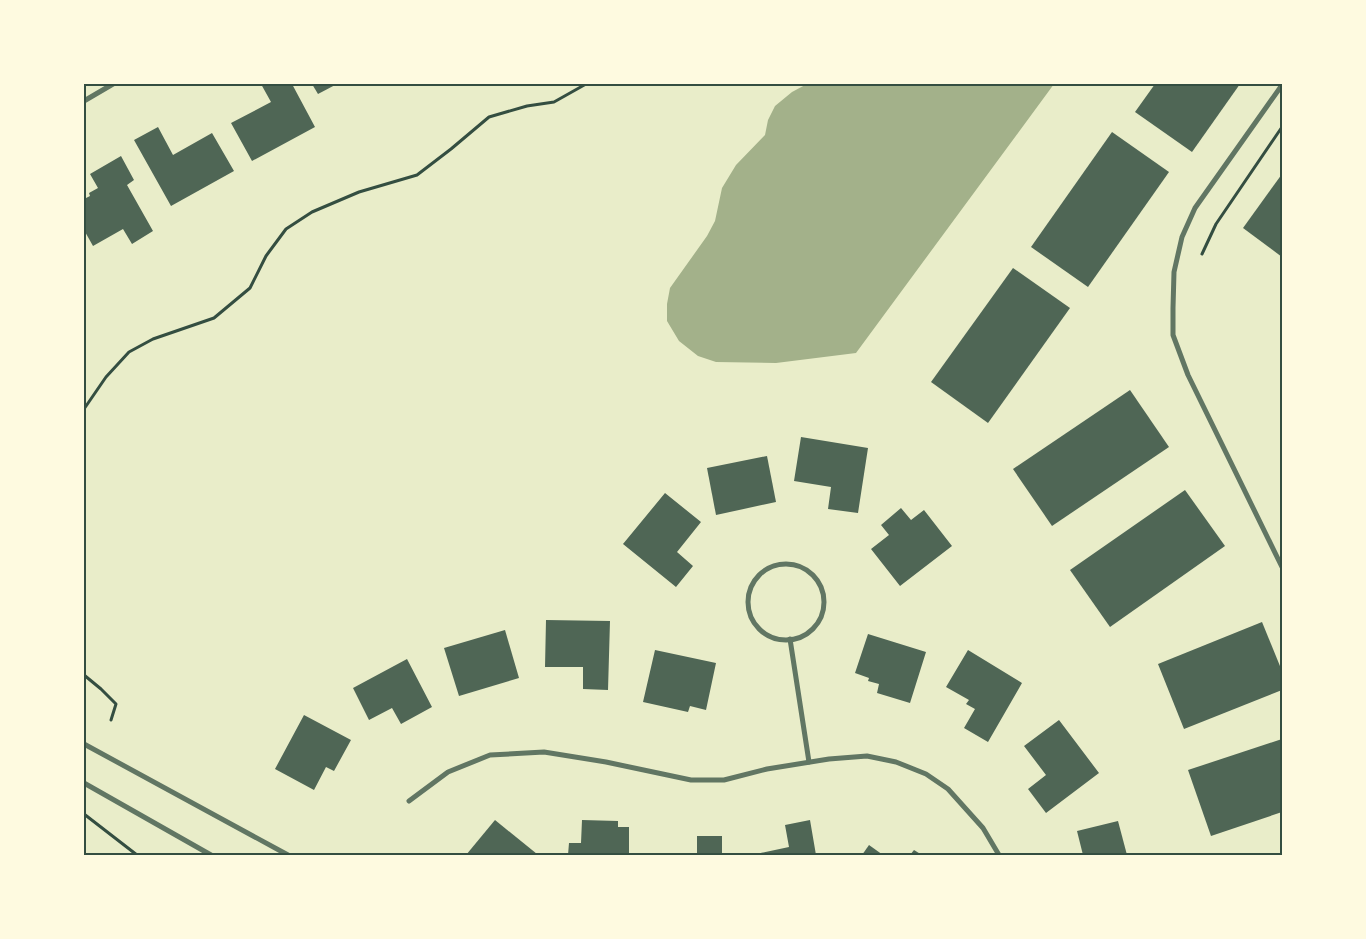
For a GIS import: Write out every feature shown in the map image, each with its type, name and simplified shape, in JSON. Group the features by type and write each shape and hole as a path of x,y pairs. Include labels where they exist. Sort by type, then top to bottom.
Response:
{"street":[{"path":"84,101 113,84"},
{"path":"1282,85 1194,208 1182,237 1174,272 1173,335 1188,375 1282,567"},
{"path":"787,563 799,566 810,572 818,581 823,592 824,605 821,617 815,627 805,635 790,640 781,640 768,636 758,628 751,617 748,605 749,592 754,580 763,571 774,565 787,563"},
{"path":"790,640 809,762"},
{"path":"84,744 288,855"},
{"path":"409,801 448,772 490,755 544,752 606,762 691,780 724,780 767,769 809,762 867,756 896,762 926,774 948,789 983,828 999,855"},
{"path":"84,783 211,855"}],"path":[{"path":"84,409 106,377 128,352 153,339 214,318 250,288 266,256 286,229 312,212 359,192 417,175 451,150 489,117 526,106 554,102 586,84"},
{"path":"1202,254 1216,224 1282,127"},
{"path":"84,675 116,704 111,720"},
{"path":"84,814 137,855"}],"shaded area":[{"path":"807,84 1054,84 856,353 776,363 716,362 698,356 679,341 667,321 667,304 670,288 707,236 715,221 722,188 736,165 765,135 768,120 775,106 792,92"}],"building":[{"path":"261,84 292,84 315,127 252,161 231,123 271,102"},
{"path":"312,84 337,84 318,94"},
{"path":"1155,84 1240,84 1192,152 1135,112"},
{"path":"158,127 173,155 212,133 234,171 171,206 134,140"},
{"path":"1112,132 1169,172 1088,287 1031,247"},
{"path":"121,156 134,180 127,185 153,231 132,244 123,229 93,246 84,230 84,199 90,196 89,193 98,188 90,174"},
{"path":"1282,174 1282,257 1243,228"},
{"path":"1013,268 1070,308 988,423 931,382"},
{"path":"1130,390 1169,447 1052,526 1013,469"},
{"path":"801,437 868,448 858,513 828,509 831,487 794,481"},
{"path":"767,456 776,502 716,515 707,468"},
{"path":"1185,490 1225,546 1110,627 1070,570"},
{"path":"665,493 701,522 677,552 693,566 676,587 623,544"},
{"path":"901,508 911,520 924,510 952,546 900,586 871,549 889,535 881,525"},
{"path":"546,620 610,621 608,690 583,689 583,667 545,667"},
{"path":"1262,622 1282,671 1282,690 1184,729 1158,664"},
{"path":"505,630 519,678 459,696 444,648"},
{"path":"868,634 926,652 910,703 877,693 879,684 868,681 869,678 855,673"},
{"path":"655,650 716,663 706,710 690,706 688,712 643,702"},
{"path":"968,650 1022,683 988,742 964,728 975,709 966,704 969,700 946,687"},
{"path":"407,659 432,707 401,724 392,708 369,720 353,688"},
{"path":"304,715 351,740 334,771 326,767 314,790 275,769"},
{"path":"1059,720 1099,773 1046,813 1028,789 1046,775 1024,746"},
{"path":"1282,739 1282,812 1211,836 1188,770"},
{"path":"495,820 537,854 466,855"},
{"path":"582,820 618,821 618,827 629,827 629,855 568,855 569,843 581,843"},
{"path":"810,820 816,855 751,855 789,847 785,825"},
{"path":"1118,821 1127,855 1083,855 1077,831"},
{"path":"697,836 722,836 722,855 697,855"},
{"path":"869,845 883,855 862,855"},
{"path":"914,850 922,855 910,855"}]}
